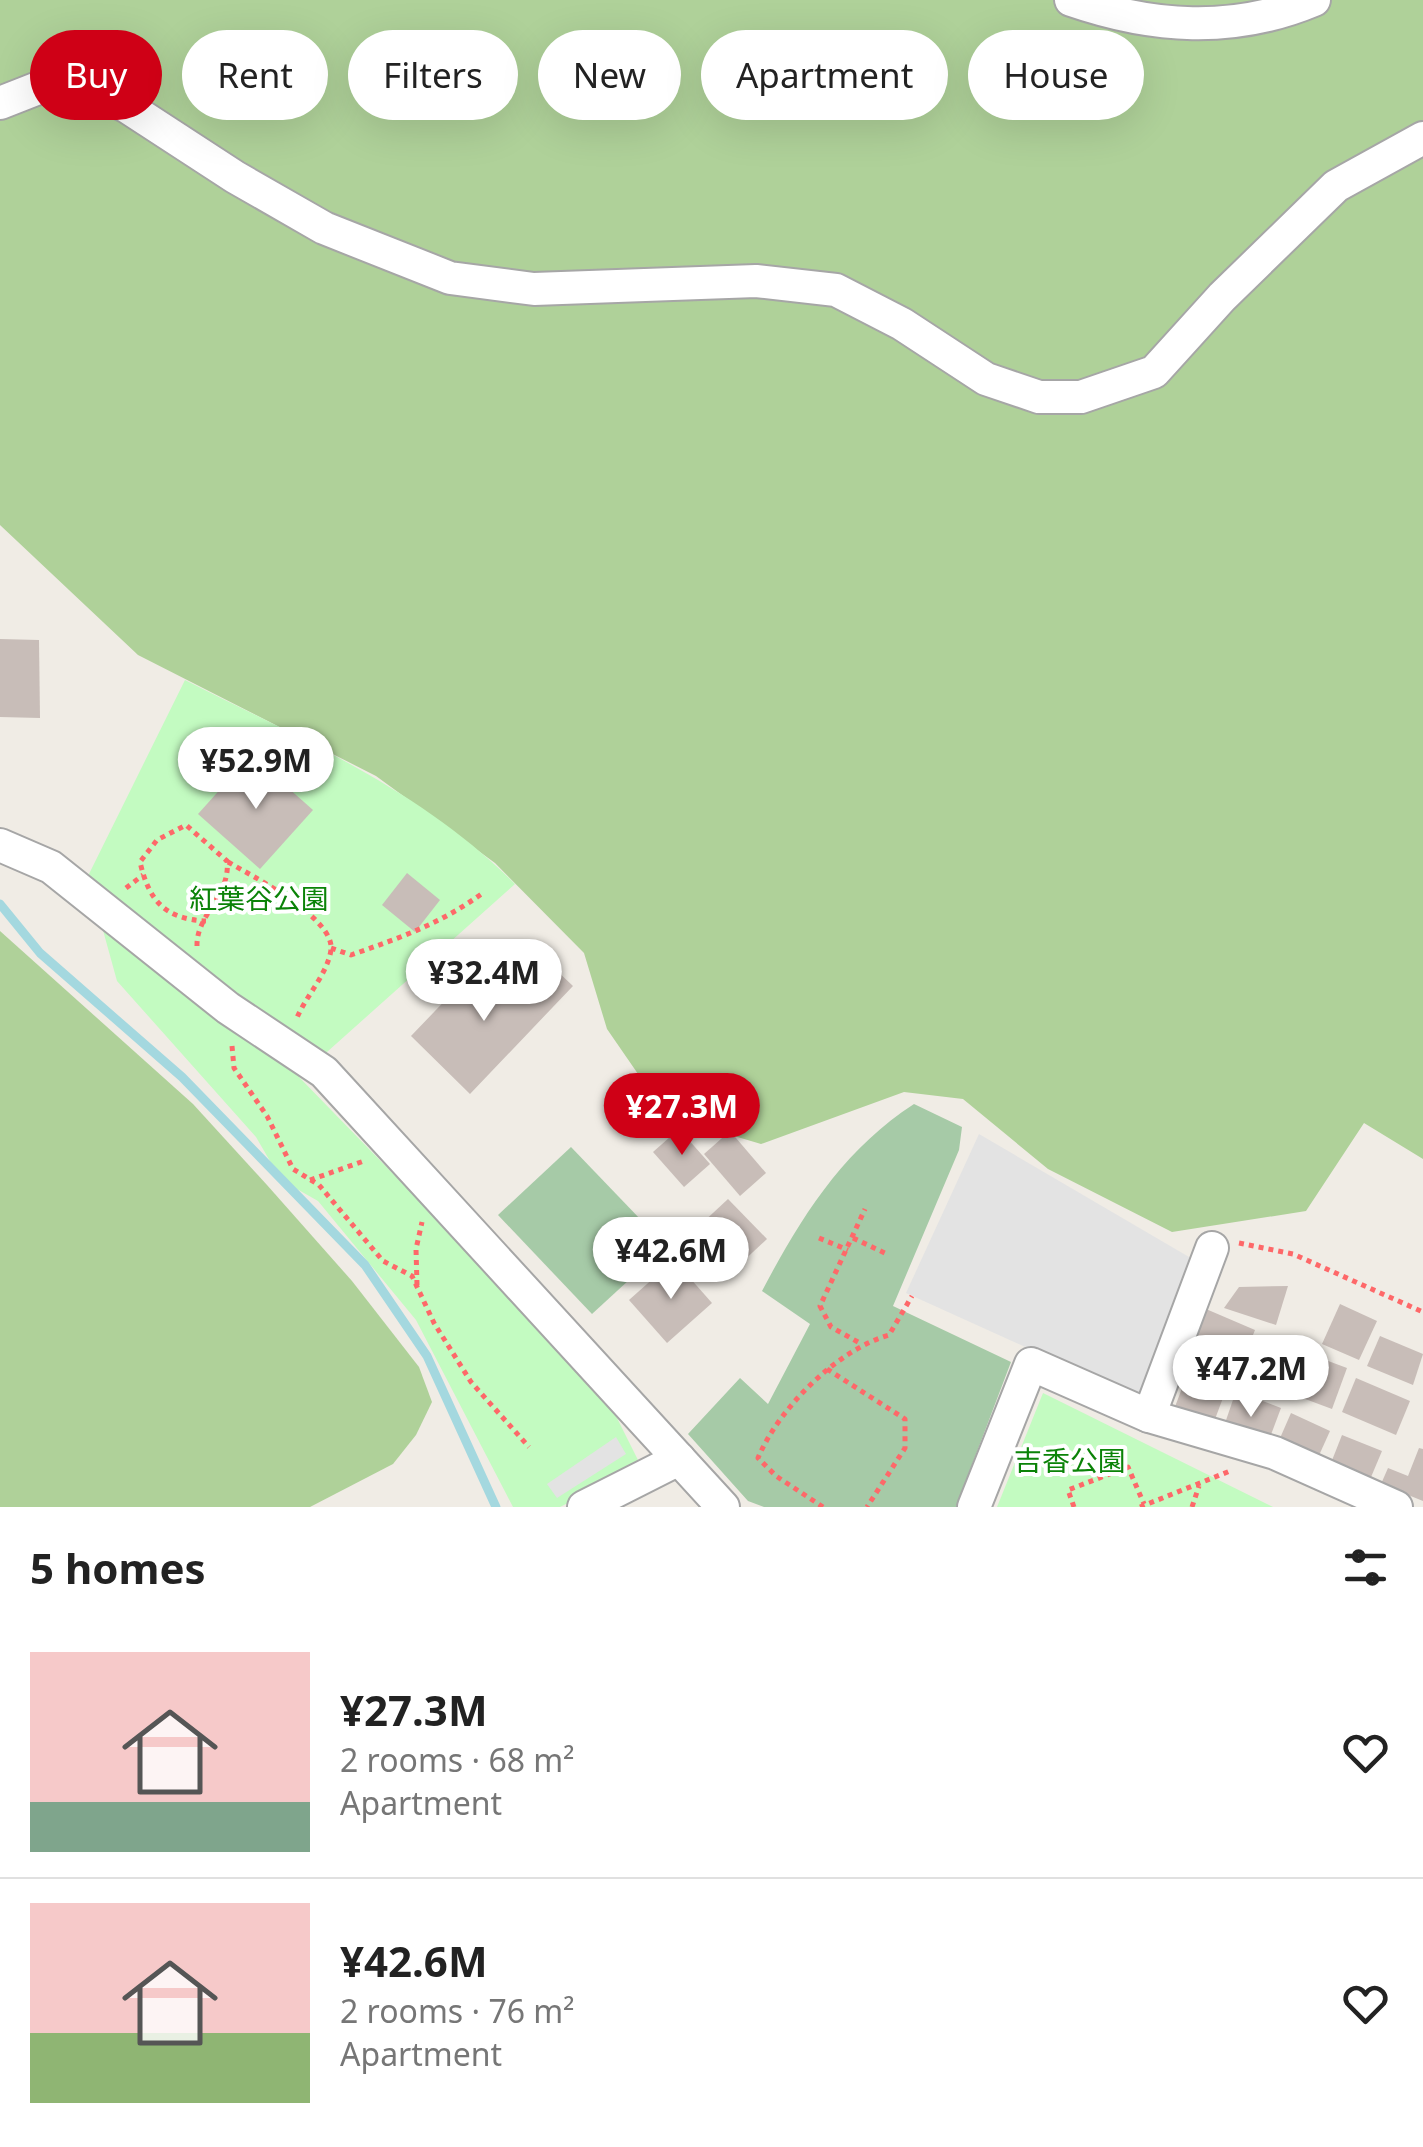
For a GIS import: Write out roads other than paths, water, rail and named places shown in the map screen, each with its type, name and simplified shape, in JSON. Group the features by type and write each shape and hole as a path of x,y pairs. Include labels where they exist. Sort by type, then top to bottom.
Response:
{"street":[{"path":"1071,0 1121,17 1180,25 1232,24 1314,0"},
{"path":"0,103 51,83 82,85 126,106 234,177 324,228 450,278 534,290 756,281 836,290 902,324 986,379 1039,397 1081,397 1154,372 1222,296 1336,186 1423,138"},
{"path":"0,845 51,867 228,1008 324,1072 723,1507"},
{"path":"1150,1416 1212,1248"},
{"path":"974,1507 1031,1364 1150,1416 1275,1453 1396,1507"},
{"path":"584,1507 679,1459"}],"waterway":[{"path":"0,904 40,953 182,1077 365,1265 427,1356 496,1507"}],"park label":[{"name":"紅葉谷公園","path":"259,898"},
{"name":"吉香公園","path":"1070,1460"}]}
